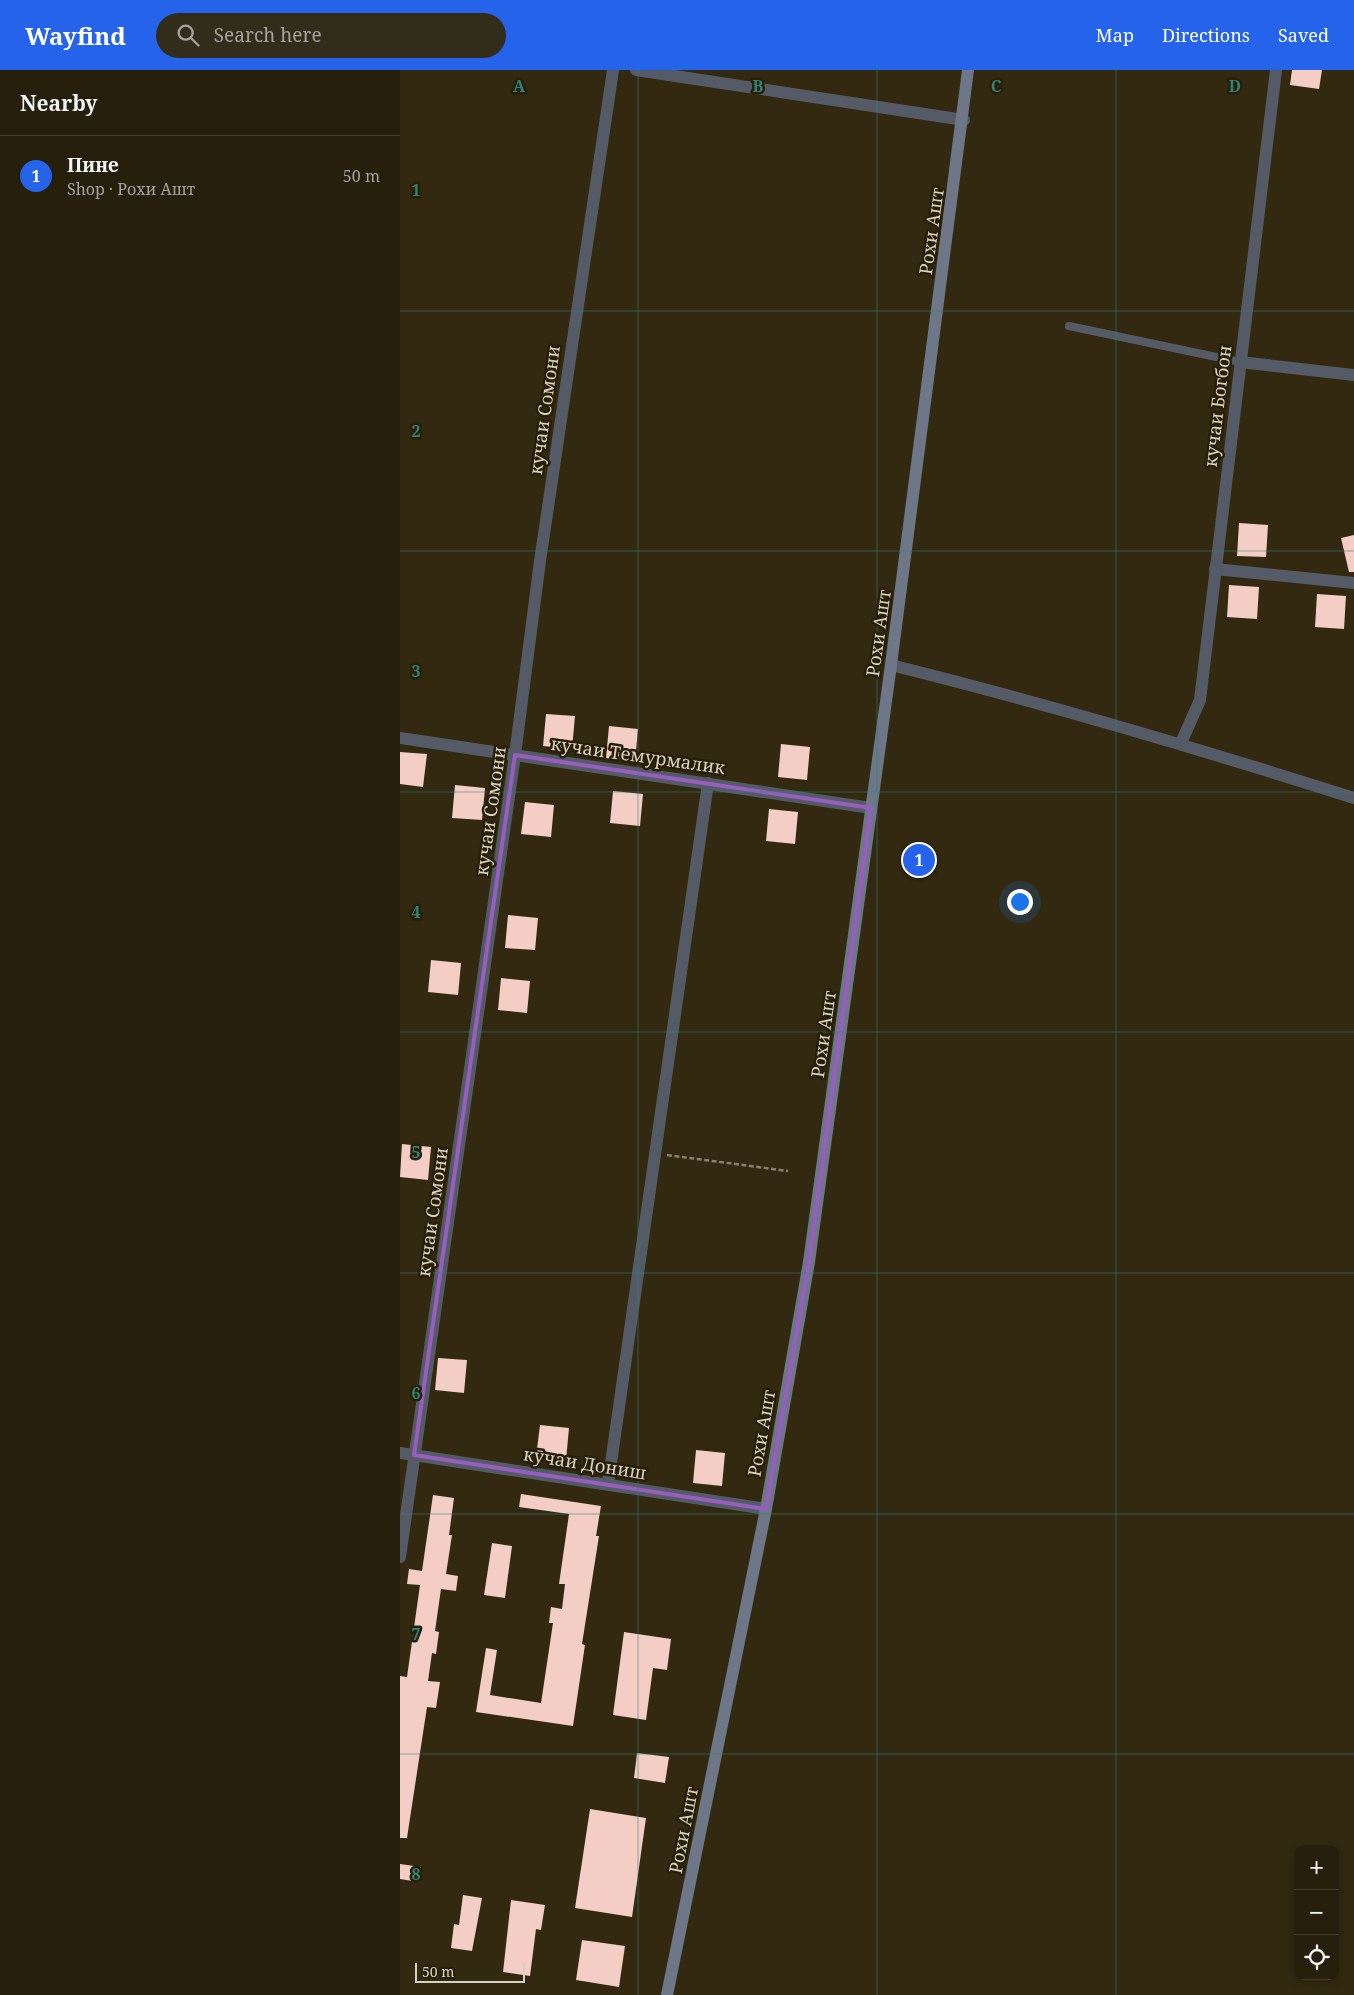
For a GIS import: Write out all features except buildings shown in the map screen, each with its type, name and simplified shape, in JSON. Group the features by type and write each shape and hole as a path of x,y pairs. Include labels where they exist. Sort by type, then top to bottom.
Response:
{"main road":[{"name":"Рохи Ашт","path":"667,1995 766,1508 809,1262 964,120 968,70"}],"street":[{"name":"кучаи Сомони","path":"400,1557 516,755 540,561 613,70"},
{"path":"636,70 964,120"},
{"name":"кучаи Богбон","path":"1181,743 1200,700 1276,70"},
{"path":"1240,362 1354,375"},
{"path":"1216,569 1354,583"},
{"path":"891,665 1027,699 1181,743 1354,798"},
{"name":"кучаи Темурмалик","path":"400,738 871,808"},
{"path":"608,1484 708,784"},
{"name":"кӯчаи Дониш","path":"400,1453 766,1508"}],"lane":[{"path":"1069,326 1240,362"}],"path":[{"path":"655,1154 788,1171"}],"highlighted area":[{"path":"515,755 871,808 809,1262 766,1509 414,1455"}],"place":[{"name":"Пине","path":"919,860"}]}
